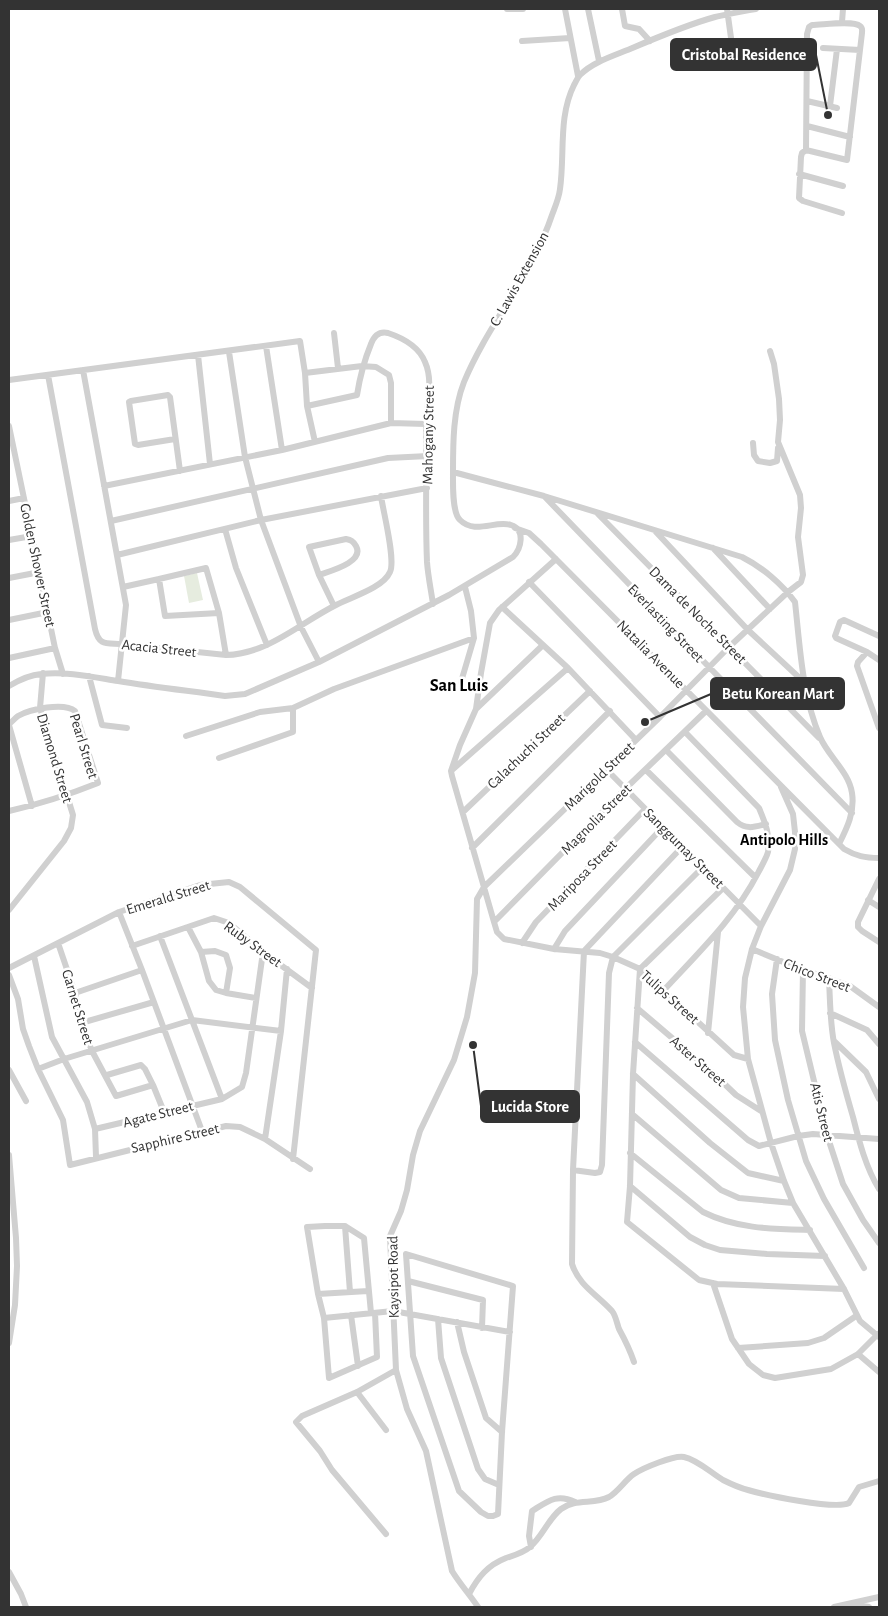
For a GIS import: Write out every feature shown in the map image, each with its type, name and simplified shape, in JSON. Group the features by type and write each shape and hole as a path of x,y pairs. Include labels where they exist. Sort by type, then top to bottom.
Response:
{"street":[{"path":"507,9 523,9"},
{"path":"565,9 578,76 599,62 686,26 727,12 756,9"},
{"path":"588,9 599,62"},
{"path":"622,9 625,26 638,29 650,41"},
{"path":"842,22 843,9"},
{"path":"727,12 732,45 738,52 752,58"},
{"path":"806,150 847,160 862,28 858,24 842,22 812,25 808,29 806,47 806,150 802,153 799,174 799,196 801,201 842,214"},
{"path":"522,41 570,38"},
{"path":"823,48 860,50"},
{"path":"807,101 834,107 836,49"},
{"name":"C. Lawis Extension","path":"516,528 511,525 503,525 475,528 461,522 457,516 453,472 455,425 458,404 464,384 477,354 544,239 553,214 560,191 564,124 568,98 578,76"},
{"path":"807,126 850,137"},
{"path":"799,174 843,186"},
{"name":"Mahogany Street","path":"362,366 373,339 377,334 385,332 416,348 426,364 430,380 426,424 428,456 427,564 433,604"},
{"path":"334,333 338,368"},
{"path":"9,380 300,341 305,373 307,406 315,442"},
{"path":"266,346 282,450"},
{"path":"753,443 754,455 758,461 774,463 777,461 779,455 779,399 774,364 770,351"},
{"path":"229,352 244,458 261,520 301,627 319,662"},
{"path":"198,355 210,464"},
{"path":"307,406 357,395 362,366"},
{"path":"305,373 338,368 376,367 389,376 391,383 391,423"},
{"path":"83,370 126,605 118,681"},
{"name":"Acacia Street","path":"48,375 98,638 104,643 226,656 246,653 267,645 301,627 334,606 381,583 391,571 391,554 381,496"},
{"path":"176,438 135,444 129,405 131,400 169,395 176,438 180,471"},
{"path":"104,486 282,450 391,423 426,424"},
{"name":"Golden Shower Street","path":"9,426 12,459 24,498 55,648 63,674"},
{"name":"Marigold Street","path":"484,887 660,717 729,647 801,582 803,575 798,537 802,508 800,494 778,442"},
{"path":"110,521 388,458 428,456"},
{"path":"453,472 544,496 742,557 754,564 788,592 795,602 810,710 821,739 847,780 852,792 852,812 839,844"},
{"path":"118,555 261,520 427,488"},
{"name":"Everlasting Street","path":"544,496 852,812"},
{"path":"9,501 24,498"},
{"name":"Dama de Noche Street","path":"597,513 821,739"},
{"path":"9,686 23,678 43,674 63,674 226,696 245,694 319,662 433,604 506,562 520,549 521,540 516,528"},
{"name":"Natalia Avenue","path":"516,528 528,533 556,558 844,849 857,856 879,858"},
{"path":"225,529 236,568 267,645"},
{"path":"655,531 748,630 805,683"},
{"path":"9,540 32,536"},
{"path":"319,575 354,559 358,550 351,540 346,538 309,547 319,575 334,606"},
{"path":"712,547 770,609"},
{"path":"494,922 452,771 460,745 476,709 490,623 502,607 556,558"},
{"path":"123,587 206,568 219,613 226,656"},
{"path":"9,578 40,572"},
{"path":"160,579 165,616 219,613"},
{"path":"529,582 660,717"},
{"path":"461,682 474,638 471,611 464,587"},
{"path":"502,607 568,668 636,740"},
{"path":"9,620 48,612"},
{"path":"879,636 844,620 840,622 835,636 879,660"},
{"path":"186,736 260,712 293,708 334,689 474,638"},
{"path":"476,709 543,645"},
{"path":"9,658 55,648"},
{"path":"867,652 858,662 857,666 879,728"},
{"path":"452,771 568,668"},
{"name":"Diamond Street","path":"9,910 64,841 71,828 72,814 40,708 43,674"},
{"path":"88,676 102,725 127,728"},
{"name":"Calachuchi Street","path":"463,812 590,690"},
{"name":"Pearl Street","path":"9,811 32,806 67,795 98,783 75,711 71,708 40,708 18,716 9,725 32,806"},
{"path":"219,758 293,732 293,708"},
{"path":"472,848 610,711"},
{"name":"Magnolia Street","path":"494,922 625,789 706,711"},
{"path":"664,990 718,932 740,904 768,853 769,838 766,824 759,808 685,732"},
{"path":"666,750 737,822 749,828 766,824"},
{"name":"Sanggumay Street","path":"606,769 761,926"},
{"path":"646,770 756,877"},
{"path":"713,1283 732,1339 749,1364 763,1375 775,1378 831,1369 858,1354 878,1335 856,1316 844,1289 793,1203 761,1111 748,1059 743,1007 745,978 752,949 761,926 790,870 795,848 793,814 781,787"},
{"name":"Mariposa Street","path":"522,944 536,922 645,809"},
{"path":"554,949 565,931 663,827"},
{"path":"634,1362 613,1312 580,1282 572,1264 573,1170 584,951 682,846"},
{"path":"573,1170 595,1173 600,1172 602,1165 609,973 613,956 703,867"},
{"path":"879,879 858,922 858,926 862,931 879,942"},
{"name":"Emerald Street","path":"9,968 119,912 200,884 229,882 240,887 316,950 312,988"},
{"name":"Kaysipot Road","path":"478,1607 459,1584 452,1571 426,1451 407,1409 396,1370 390,1236 408,1190 413,1155 420,1131 454,1060 467,1017 475,973 477,899 484,887"},
{"path":"723,888 640,969 633,1074 630,1186 627,1222 699,1280 713,1283 844,1289"},
{"path":"868,900 879,907"},
{"path":"119,912 202,1131"},
{"name":"Ruby Street","path":"132,946 214,918 229,923 263,952 312,988"},
{"name":"Tulips Street","path":"494,922 498,932 504,939 554,949 584,951 613,956 640,969 734,1055 748,1059"},
{"path":"188,927 201,952 209,981 216,990 256,998"},
{"path":"708,1033 718,932"},
{"path":"160,936 222,1099 242,1086 246,1073 263,952"},
{"name":"Garnet Street","path":"58,943 92,1051 116,1096 153,1085"},
{"name":"Chico Street","path":"752,949 850,986 879,1007"},
{"path":"201,952 215,950 226,954 230,968 226,993"},
{"path":"34,956 52,1037 87,1102 95,1129 96,1157"},
{"path":"777,959 772,994 776,1040 788,1100 798,1136 806,1161 824,1199 864,1268"},
{"path":"265,1139 281,1031 287,969"},
{"name":"Atis Street","path":"803,969 802,1031 827,1135 842,1184 879,1243"},
{"path":"75,993 142,970"},
{"name":"Sapphire Street","path":"9,975 18,999 23,1029 29,1046 63,1120 70,1165 226,1126 240,1127 265,1139 310,1169"},
{"path":"829,978 830,1013 834,1041 858,1138 870,1173 879,1189"},
{"path":"293,1159 312,988"},
{"path":"82,1023 154,1002"},
{"name":"Aster Street","path":"637,1008 736,1095 761,1111"},
{"path":"830,1013 867,1030 879,1044"},
{"path":"38,1069 64,1059 192,1020 281,1031"},
{"path":"834,1041 866,1072 879,1099"},
{"path":"635,1042 748,1140 759,1146 813,1134 879,1139"},
{"path":"106,1076 141,1065 146,1069 164,1112"},
{"path":"9,1070 26,1101"},
{"path":"633,1074 710,1143 748,1173 784,1181"},
{"name":"Agate Street","path":"95,1129 222,1099"},
{"path":"632,1114 721,1190 739,1198 793,1203"},
{"path":"630,1153 703,1212 716,1219 731,1224 762,1228 810,1230"},
{"path":"9,1155 16,1238 16,1266 15,1305 9,1343"},
{"path":"630,1186 690,1237 705,1245 720,1250 825,1256"},
{"path":"345,1226 350,1292"},
{"path":"345,1226 364,1238 368,1291 373,1313 377,1357 329,1378 324,1318 307,1227 345,1226"},
{"path":"406,1254 513,1286 498,1485 498,1514 488,1516 481,1512 459,1491 413,1356 409,1314 406,1254"},
{"path":"408,1281 483,1300 482,1328"},
{"path":"318,1294 368,1291"},
{"path":"324,1318 393,1311 510,1332"},
{"path":"351,1316 358,1366"},
{"path":"738,1348 808,1343 824,1338 856,1316"},
{"path":"438,1319 441,1358 478,1469 485,1479 498,1485"},
{"path":"457,1322 464,1352 486,1418 502,1432"},
{"path":"858,1354 879,1372"},
{"path":"386,1534 332,1470 320,1451 296,1422 302,1416 357,1392 396,1370"},
{"path":"357,1392 386,1430"},
{"path":"469,1594 476,1580 488,1568 530,1547 562,1508 575,1502 608,1497 634,1474 673,1458 683,1457 692,1460 723,1480 748,1490 811,1502 845,1505 849,1503 859,1486 879,1481"},
{"path":"530,1547 529,1536 532,1511 554,1498 568,1498 575,1502"},
{"path":"9,1572 26,1607"},
{"path":"834,1607 879,1598"},
{"path":"850,1604 869,1607"}],"shaded area":[{"path":"197,573 203,600 189,603 184,576"}],"place":[{"name":"Cristobal Residence","path":"828,115"},
{"name":"Betu Korean Mart","path":"645,722"},
{"name":"Lucida Store","path":"473,1045"}],"district":[{"name":"San Luis","path":"459,685"},
{"name":"Antipolo Hills","path":"784,839"}]}
